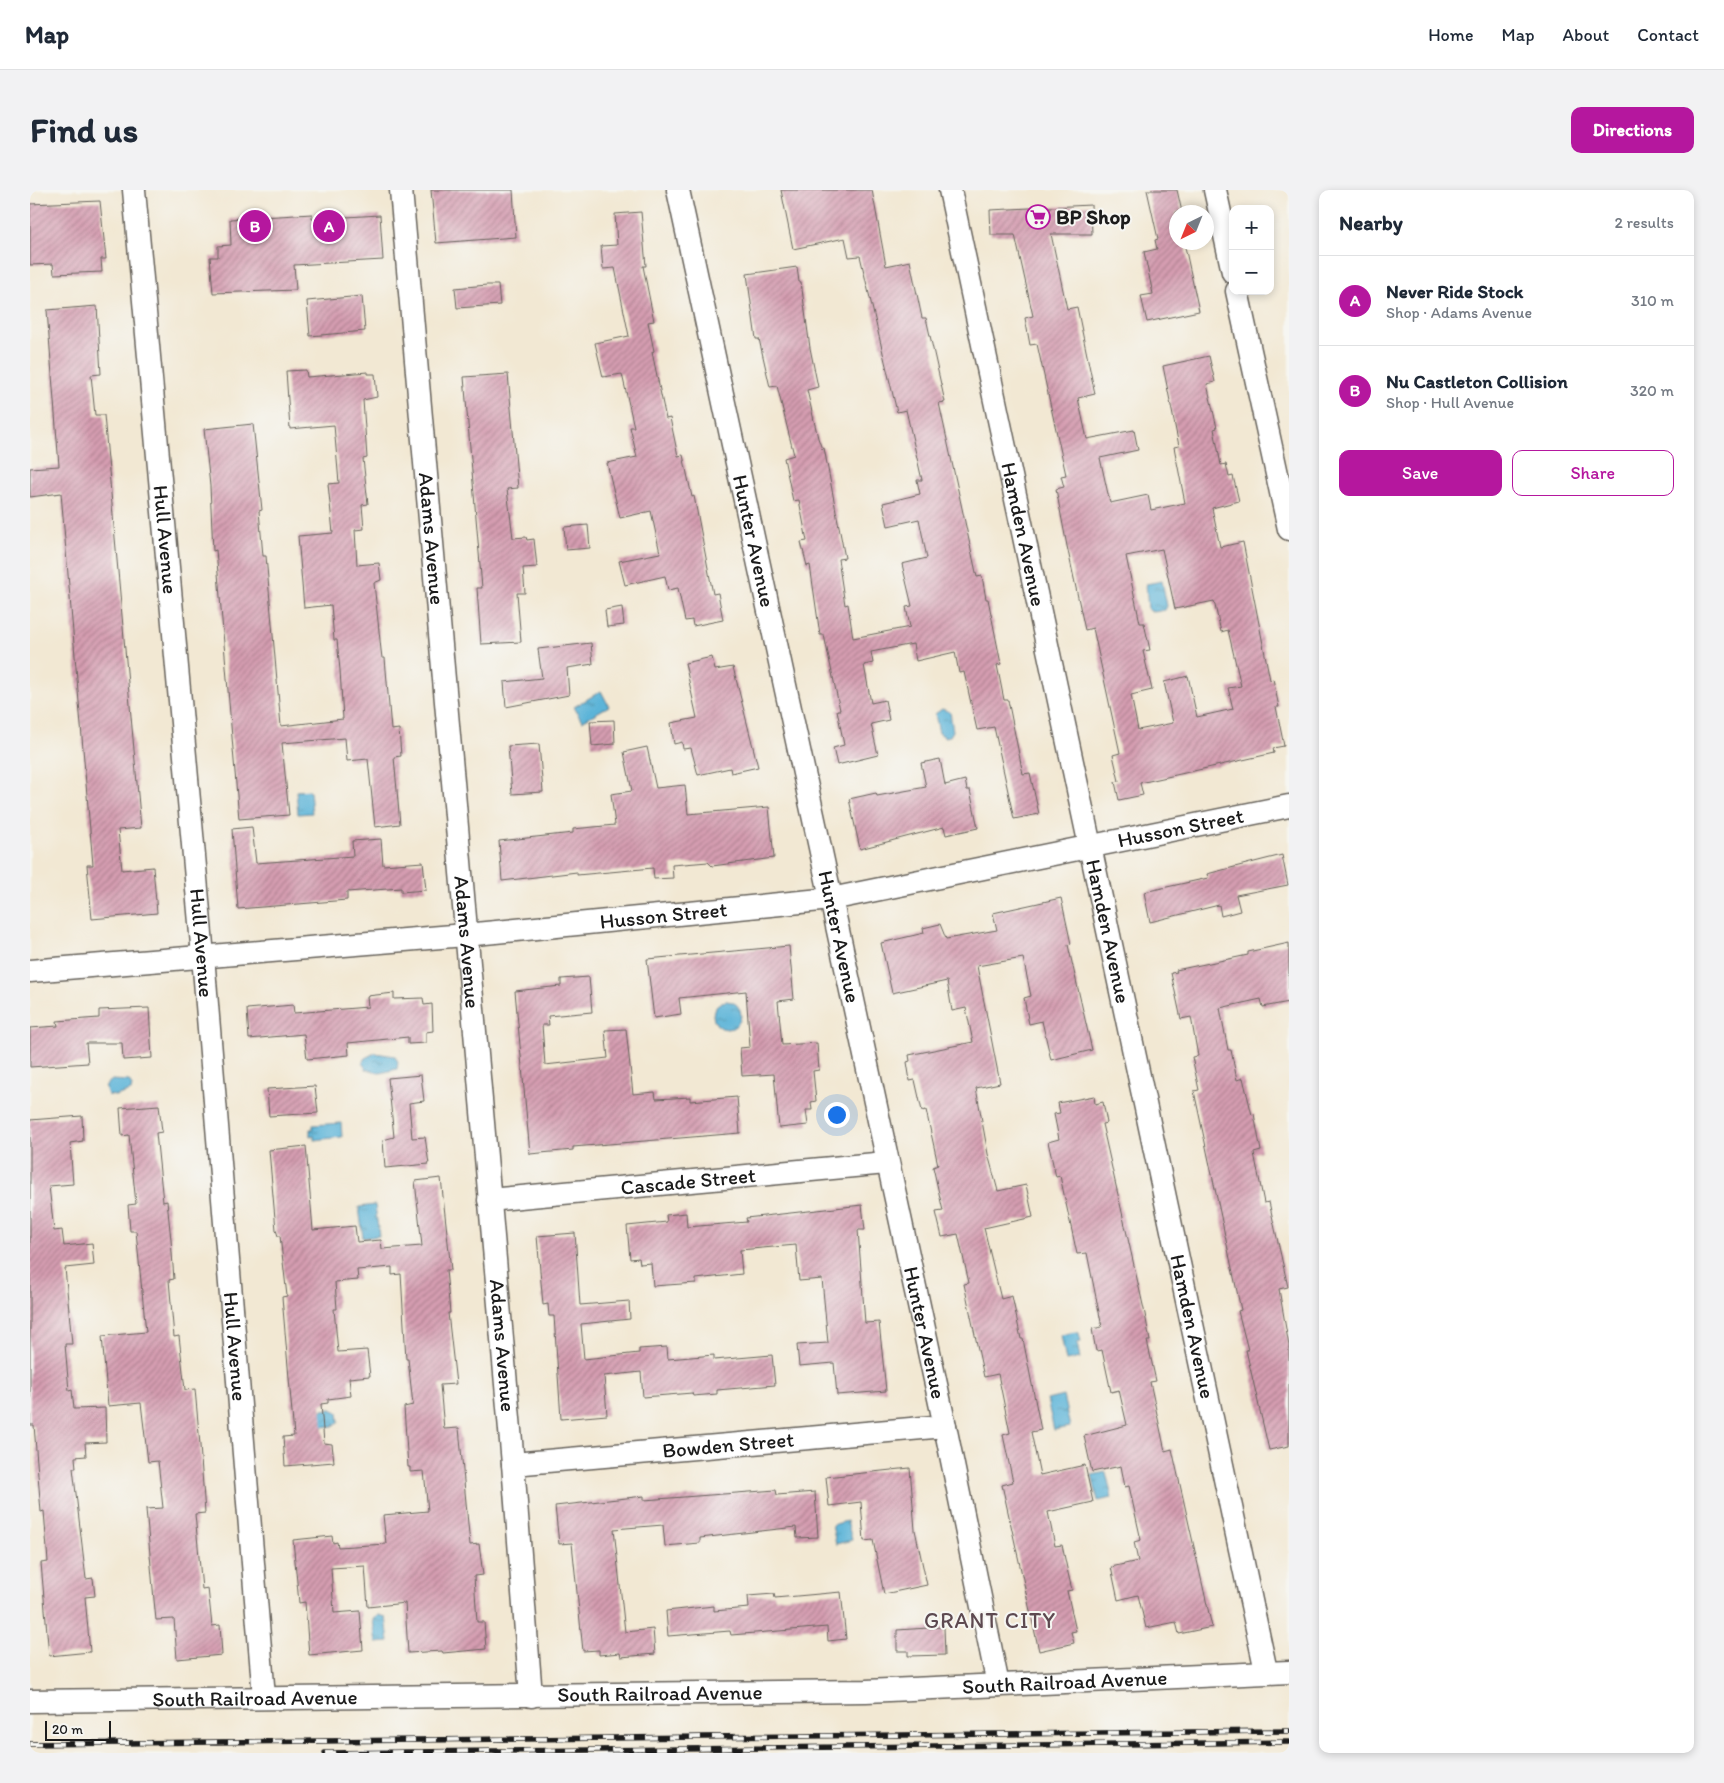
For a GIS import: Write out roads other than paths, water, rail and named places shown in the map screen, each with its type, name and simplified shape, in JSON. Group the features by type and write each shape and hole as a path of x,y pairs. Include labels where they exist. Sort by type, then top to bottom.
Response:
{"street":[{"name":"Hull Avenue","path":"134,190 202,956 264,1697"},
{"name":"Adams Avenue","path":"401,190 513,1464 531,1696"},
{"name":"Hunter Avenue","path":"678,190 998,1685"},
{"name":"Hamden Avenue","path":"950,190 1266,1672"},
{"path":"1215,190 1229,254"},
{"path":"1238,295 1289,529"},
{"name":"Husson Street","path":"30,972 465,935 831,899 1090,848 1289,806"},
{"name":"Cascade Street","path":"489,1200 886,1163"},
{"name":"Bowden Street","path":"513,1464 944,1426"},
{"name":"South Railroad Avenue","path":"30,1701 866,1691 1289,1672"}],"water":[{"path":"1162,581 1167,606 1165,610 1154,612 1148,610 1146,584"},
{"path":"601,691 609,706 582,721 574,707"},
{"path":"942,709 950,712 953,731 950,736 945,737 939,733 935,714"},
{"path":"310,790 312,813 298,814 296,791"},
{"path":"727,1001 737,1005 741,1015 737,1025 727,1029 717,1025 713,1015 717,1005"},
{"path":"375,1053 395,1056 398,1062 397,1069 381,1073 366,1069 363,1064 365,1058"},
{"path":"112,1080 129,1081 132,1086 131,1091 115,1096 108,1095 105,1086"},
{"path":"341,1123 342,1137 314,1140 314,1135 310,1136 310,1129 313,1129 313,1125"},
{"path":"375,1205 379,1236 363,1238 359,1207"},
{"path":"1079,1333 1081,1342 1077,1343 1080,1358 1066,1361 1061,1335"},
{"path":"1063,1396 1070,1427 1054,1430 1047,1400"},
{"path":"331,1409 338,1412 339,1422 333,1426 307,1428 306,1412"},
{"path":"1106,1472 1112,1498 1098,1501 1092,1475"},
{"path":"847,1521 852,1540 836,1544 832,1525"},
{"path":"379,1615 386,1617 389,1642 376,1643 373,1619"}],"railway":[{"path":"30,1744 1289,1731"},
{"path":"325,1753 1289,1742"}],"place":[{"name":"BP Shop","path":"1038,217"},
{"name":"Nu Castleton Collision","path":"255,226"},
{"name":"Never Ride Stock","path":"329,226"}],"district":[{"name":"GRANT CITY","path":"990,1620"}]}
